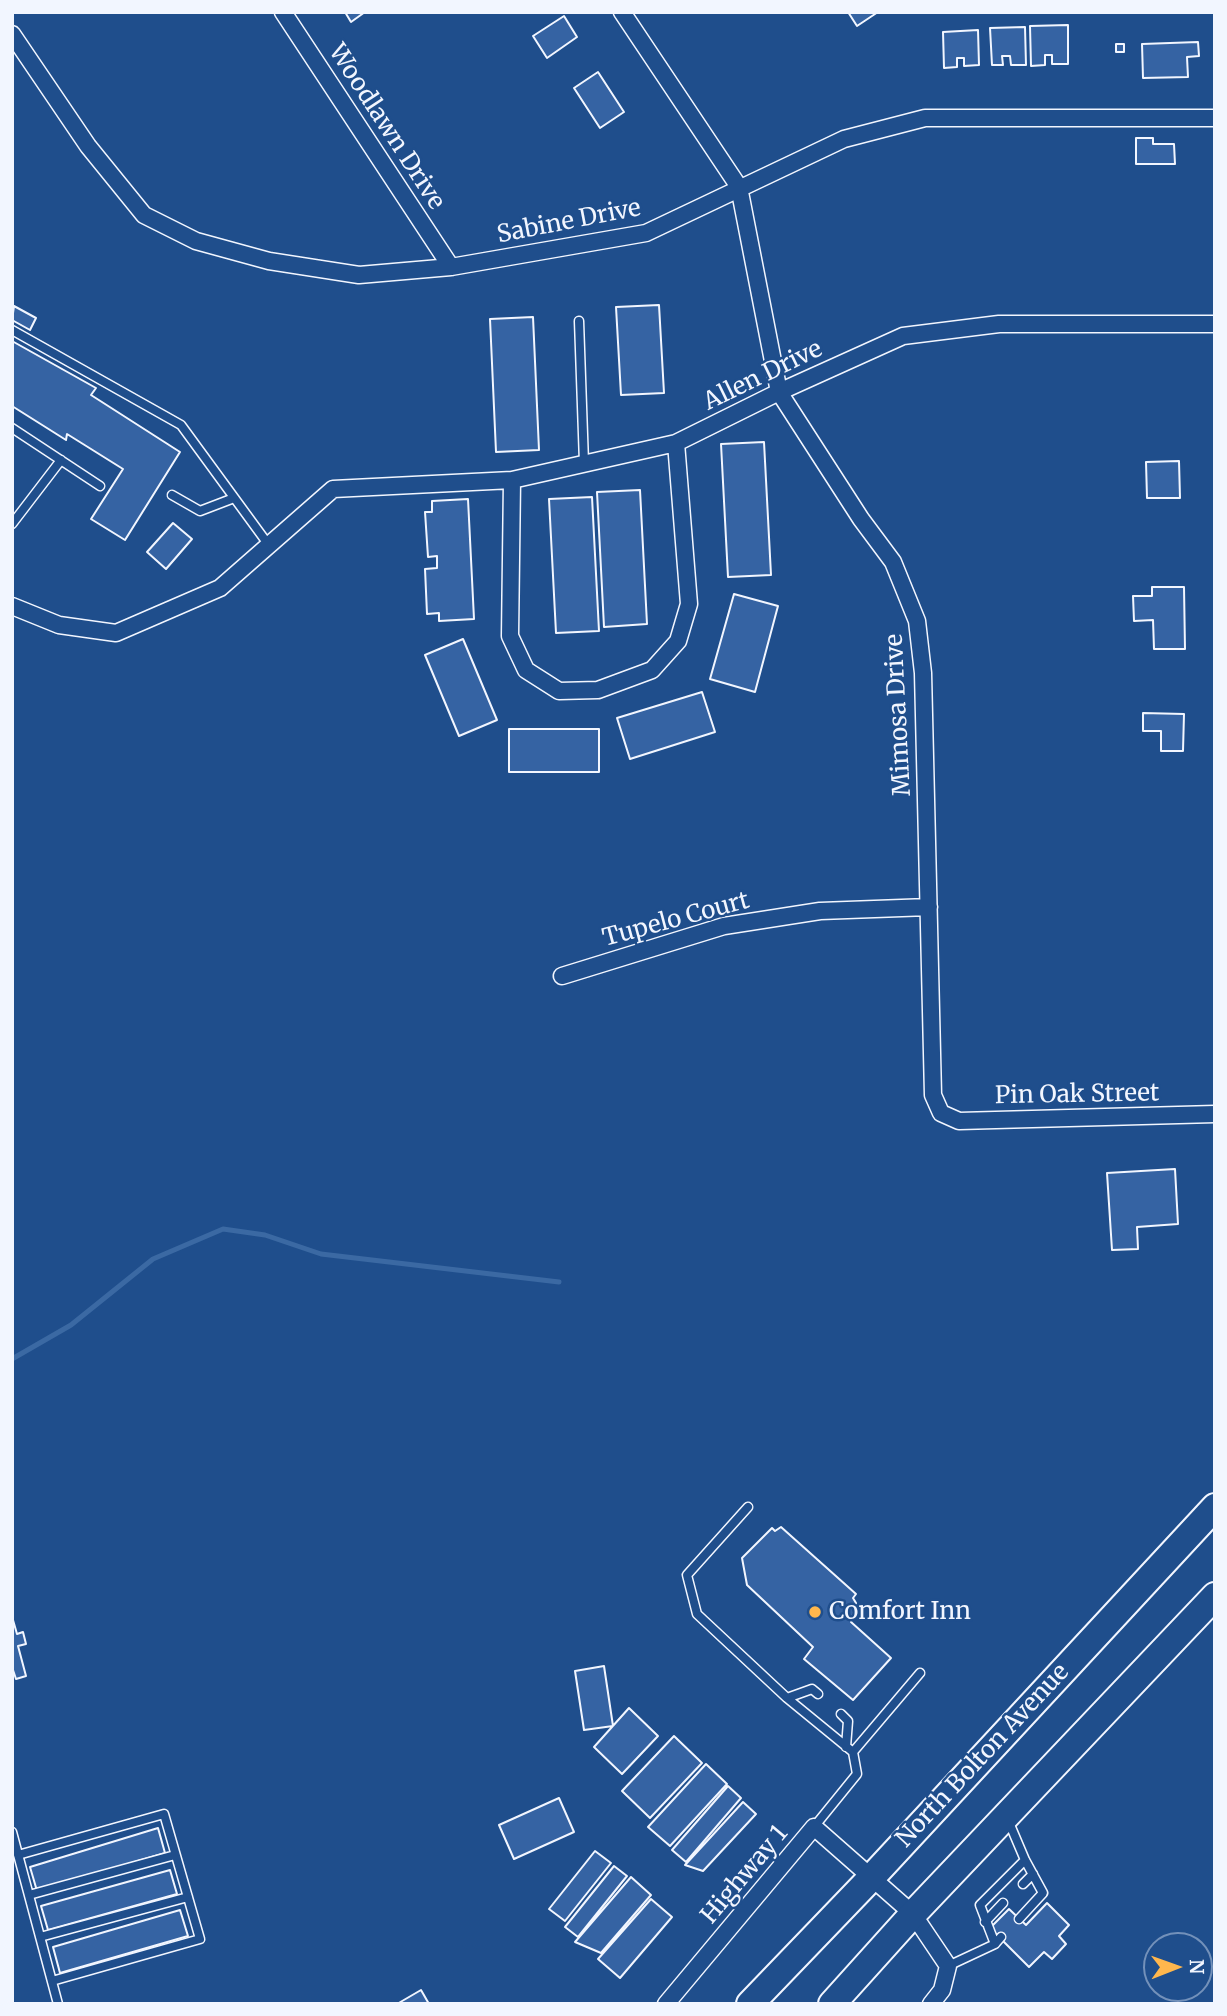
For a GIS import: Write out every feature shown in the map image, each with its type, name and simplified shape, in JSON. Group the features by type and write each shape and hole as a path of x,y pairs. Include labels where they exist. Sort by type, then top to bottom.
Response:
{"main road":[{"name":"North Bolton Avenue","path":"750,2004 872,1877 1215,1507"},
{"path":"832,2004 913,1914 1215,1595"}],"street":[{"name":"Woodlawn Drive","path":"283,12 451,267"},
{"path":"622,12 739,187"},
{"name":"Sabine Drive","path":"12,34 88,146 144,215 196,241 269,261 359,275 451,267 646,233 844,139 925,118 1215,118"},
{"name":"Mimosa Drive","path":"739,187 779,392 861,519 893,562 917,621 923,673 933,1095 941,1113"},
{"name":"Allen Drive","path":"268,544 333,489 512,480 677,443 779,392 902,336 999,324 1215,324"},
{"path":"512,480 510,636 526,670 559,691 598,690 652,670 678,641 689,604 677,443"},
{"path":"12,606 59,625 116,633 220,588 268,544"},
{"name":"Tupelo Court","path":"562,976 724,926 820,911 929,907"},
{"name":"Pin Oak Street","path":"941,1113 958,1121 1215,1114"},
{"name":"Highway 1","path":"666,2004 814,1827 913,1914 948,1966"},
{"path":"931,2004 942,1990 948,1966"}],"lane":[{"path":"579,321 584,463"},
{"path":"12,330 181,425 268,544"},
{"path":"12,428 100,485"},
{"path":"12,524 61,460"},
{"path":"173,495 200,511 234,498"},
{"path":"748,1507 687,1575 697,1614 787,1698 850,1750"},
{"path":"850,1750 920,1673"},
{"path":"787,1698 812,1689 818,1694"},
{"path":"814,1827 857,1774 850,1750 848,1721 841,1714"},
{"path":"18,1855 164,1814 200,1938 52,1981"},
{"path":"1006,1815 1025,1860 1043,1893 1019,1919"},
{"path":"12,1832 58,2004"},
{"path":"29,1895 175,1854"},
{"path":"948,1966 998,1940 985,1922 981,1905 1025,1860"},
{"path":"1023,1884 1033,1874"},
{"path":"40,1937 188,1897"},
{"path":"985,1922 1003,1903"}],"building":[{"path":"345,12 365,12 351,22"},
{"path":"848,12 878,12 857,26"},
{"path":"564,16 577,37 547,58 533,36"},
{"path":"1068,25 1068,64 1052,64 1052,55 1045,55 1045,65 1031,66 1030,26"},
{"path":"1025,27 1026,65 1011,65 1010,56 1002,56 1003,65 992,65 990,28"},
{"path":"978,30 979,65 964,66 964,58 957,58 957,67 944,68 943,32"},
{"path":"1198,42 1199,56 1187,57 1188,77 1143,78 1142,44"},
{"path":"1116,44 1124,44 1124,52 1116,52"},
{"path":"598,72 624,112 600,128 574,88"},
{"path":"1136,138 1153,138 1153,144 1174,144 1175,164 1136,164"},
{"path":"659,305 664,393 621,395 616,307"},
{"path":"14,306 36,318 30,330 12,320"},
{"path":"533,317 539,450 496,452 490,319"},
{"path":"12,341 96,388 91,395 180,452 125,540 91,519 123,469 67,434 66,440 12,406"},
{"path":"764,442 771,575 728,577 721,444"},
{"path":"1179,461 1180,498 1147,498 1146,462"},
{"path":"640,490 647,624 604,627 597,492"},
{"path":"592,497 599,631 556,633 549,499"},
{"path":"468,499 474,619 439,621 439,613 427,614 425,569 437,568 437,556 428,557 425,512 432,512 432,501"},
{"path":"173,523 192,539 166,569 147,552"},
{"path":"1152,587 1184,587 1185,649 1154,649 1153,620 1134,621 1133,596 1152,596"},
{"path":"734,594 778,606 755,692 710,679"},
{"path":"463,639 497,720 459,736 425,655"},
{"path":"702,692 715,732 630,759 617,718"},
{"path":"1143,713 1184,714 1183,751 1161,751 1161,731 1143,731"},
{"path":"509,729 599,729 599,772 509,772"},
{"path":"1175,1169 1178,1224 1137,1227 1138,1249 1112,1250 1107,1173"},
{"name":"Comfort Inn","path":"781,1527 856,1594 853,1598 856,1603 851,1622 891,1658 853,1700 804,1659 813,1647 747,1585 742,1558 772,1528 775,1531"},
{"path":"13,1620 17,1634 23,1632 26,1644 18,1646 26,1676 16,1679 12,1667"},
{"path":"604,1666 613,1726 584,1730 575,1671"},
{"path":"629,1708 658,1736 622,1774 594,1747"},
{"path":"674,1736 702,1763 650,1818 622,1791"},
{"path":"706,1764 727,1784 670,1846 648,1827"},
{"path":"728,1786 741,1798 686,1862 672,1850"},
{"path":"559,1798 574,1832 514,1859 499,1825"},
{"path":"743,1802 756,1814 703,1871 685,1865"},
{"path":"158,1828 165,1853 37,1891 30,1867"},
{"path":"595,1851 611,1863 565,1921 549,1909"},
{"path":"614,1866 627,1876 578,1937 565,1927"},
{"path":"170,1870 177,1894 48,1930 41,1906"},
{"path":"631,1877 651,1895 601,1953 575,1942"},
{"path":"651,1899 672,1917 620,1978 598,1959"},
{"path":"1047,1903 1069,1925 1059,1936 1066,1944 1052,1959 1044,1952 1029,1967 990,1928 1009,1909 1026,1925"},
{"path":"180,1910 188,1936 60,1973 53,1947"},
{"path":"421,1990 429,2004 397,2004"}],"waterway":[{"path":"12,1359 71,1325 153,1259 223,1229 265,1235 321,1254 559,1282"}],"place":[{"name":"Comfort Inn","path":"815,1612"}]}
